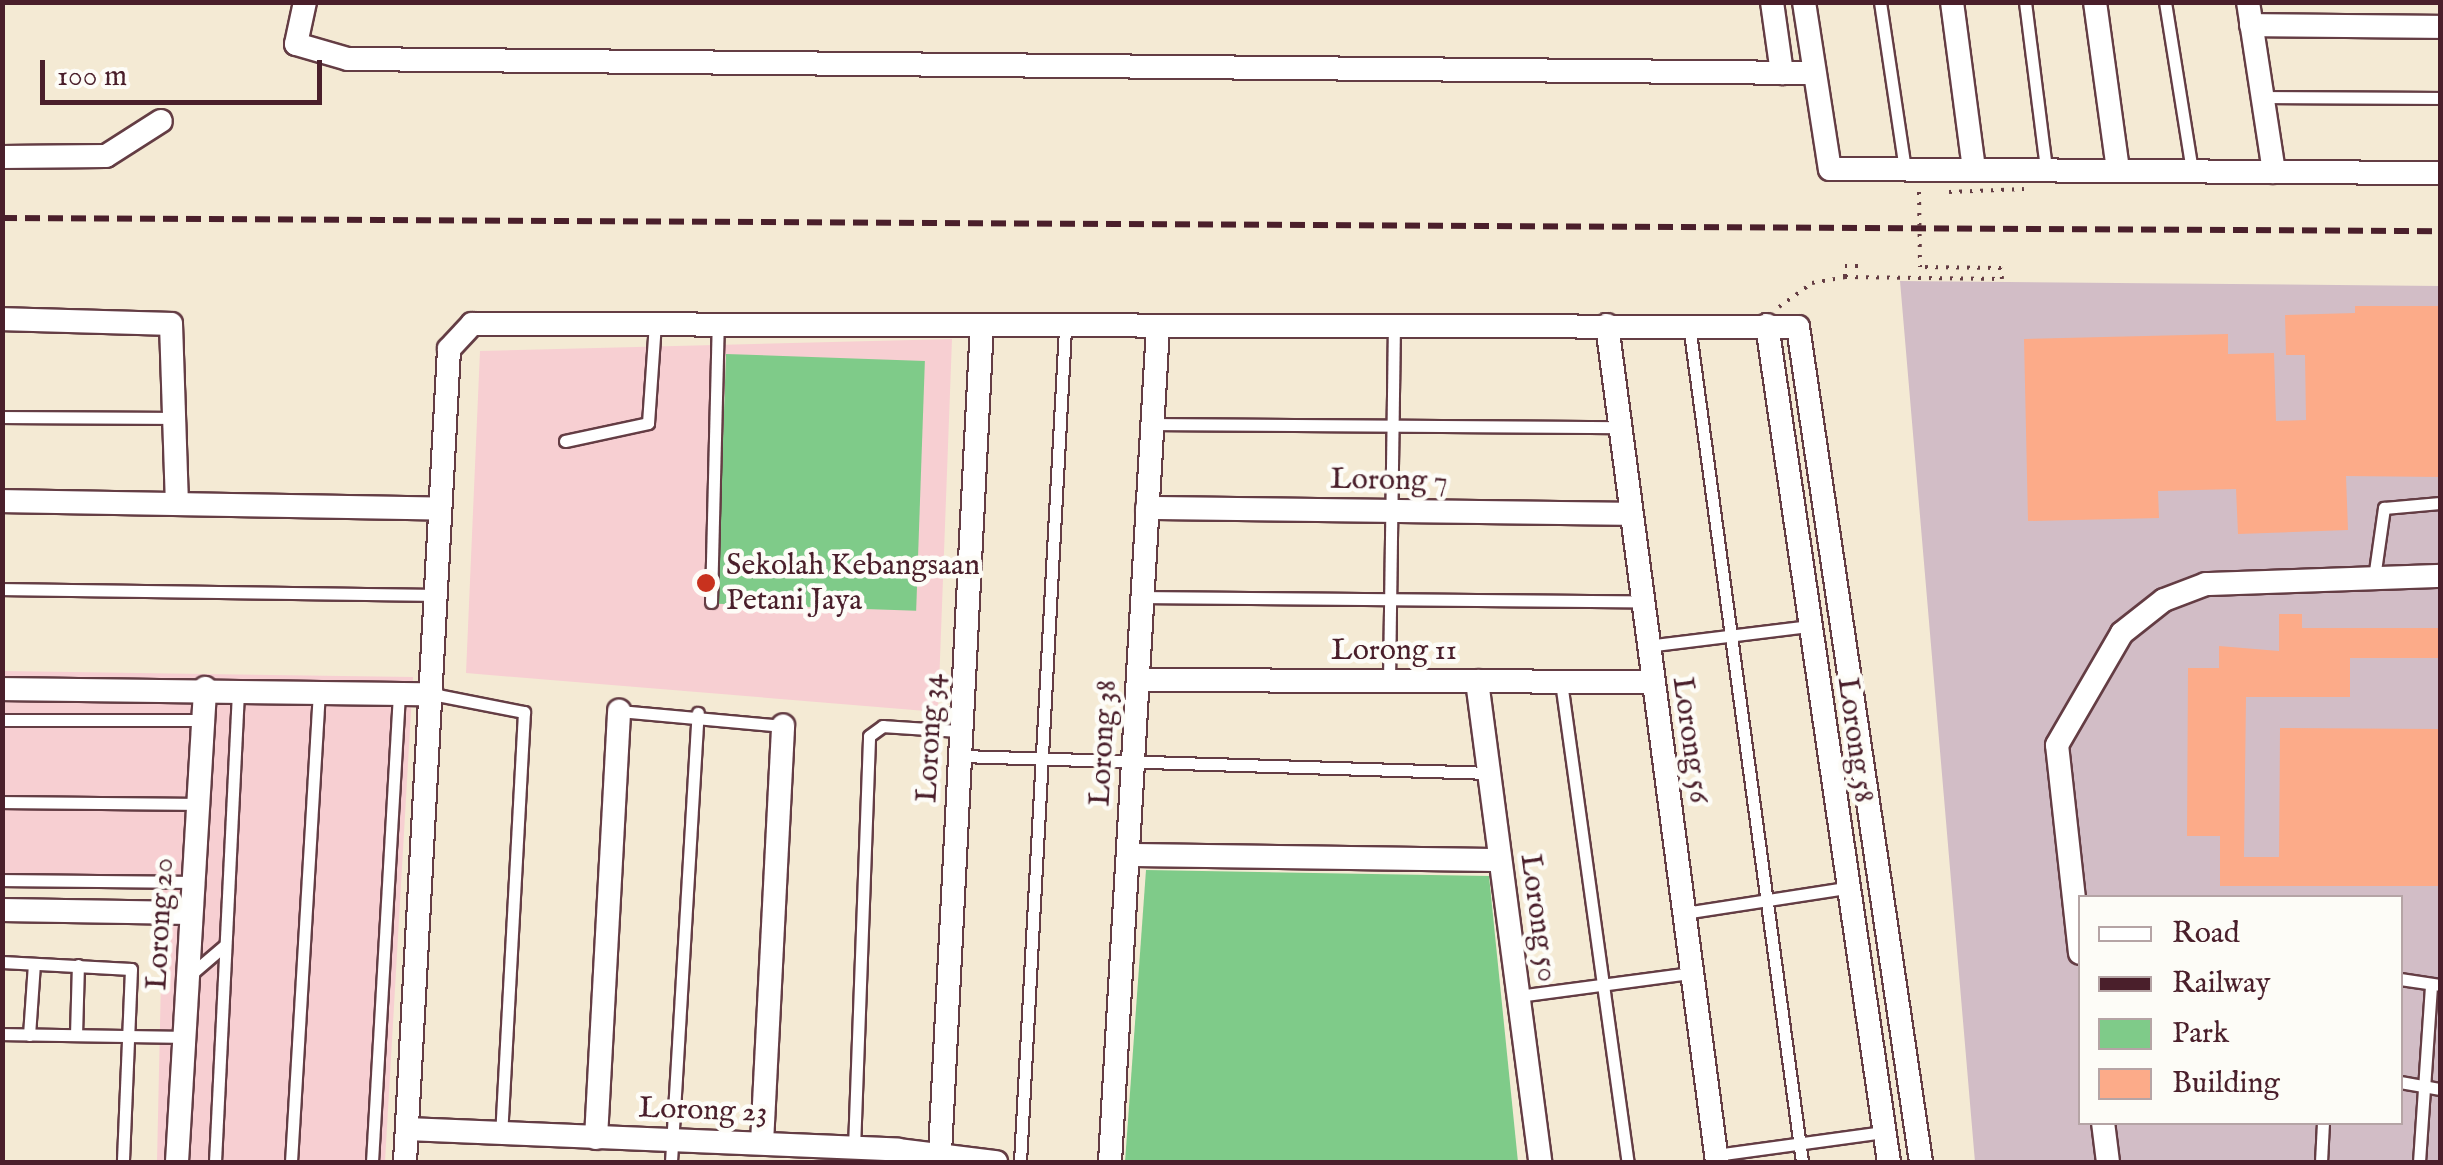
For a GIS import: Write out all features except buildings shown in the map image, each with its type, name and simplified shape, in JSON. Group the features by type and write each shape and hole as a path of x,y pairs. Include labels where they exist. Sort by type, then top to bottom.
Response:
{"street":[{"path":"305,2 296,44 348,59 1813,73"},
{"path":"1772,2 1782,72"},
{"path":"1804,2 1830,169 2440,173"},
{"path":"1952,2 1974,170"},
{"path":"2095,2 2118,169"},
{"path":"2274,172 2250,14 2440,26"},
{"path":"2,157 106,156 160,121"},
{"path":"2,320 171,324 178,418 177,504"},
{"path":"405,1162 448,349 458,331 472,324 982,324 1065,328 1767,326 1805,335 1921,1162"},
{"name":"Lorong 34","path":"940,1153 982,324"},
{"name":"Lorong 56","path":"1607,325 1646,646 1717,1159"},
{"name":"Lorong 58","path":"1767,326 1845,888 1888,1162"},
{"name":"Lorong 38","path":"1110,1162 1158,327"},
{"path":"2,501 439,510"},
{"name":"Lorong 7","path":"1147,508 1630,514"},
{"path":"2078,935 2057,745 2122,633 2164,600 2206,584 2440,576"},
{"name":"Lorong 11","path":"1138,680 1651,682"},
{"name":"Lorong 50","path":"1477,682 1540,1162"},
{"path":"2,689 204,688 432,694"},
{"name":"Lorong 20","path":"176,1162 204,688"},
{"path":"596,1138 619,711"},
{"path":"762,1143 784,726"},
{"path":"1128,855 1500,860"},
{"path":"2,910 192,912"},
{"path":"2103,1125 2108,1162"},
{"path":"1884,1132 1916,1127"},
{"name":"Lorong 23","path":"407,1130 596,1138 672,1152 762,1143 854,1148 898,1156 940,1153 996,1162"}],"lane":[{"path":"1880,2 1904,169"},
{"path":"2025,2 2046,169"},
{"path":"2165,2 2192,170"},
{"path":"2262,97 2440,98"},
{"path":"564,441 648,424 655,324"},
{"path":"711,602 718,324"},
{"path":"1688,325 1802,1162"},
{"path":"1389,681 1394,326"},
{"path":"1020,1162 1065,328"},
{"path":"2,417 178,418"},
{"path":"1152,424 1620,427"},
{"path":"2374,578 2384,508 2440,503"},
{"path":"2,589 434,595"},
{"path":"1142,598 1641,602"},
{"path":"1646,646 1809,626"},
{"path":"1561,682 1628,1162"},
{"path":"215,1162 238,689"},
{"path":"292,1162 319,691"},
{"path":"372,1162 399,693"},
{"path":"432,694 524,712 501,1134"},
{"path":"619,711 698,713 784,726"},
{"path":"672,1152 698,713"},
{"path":"2,720 203,720"},
{"path":"854,1148 869,736 883,726 961,731"},
{"path":"961,756 1133,765 1489,772"},
{"path":"2,802 198,804"},
{"path":"2,880 193,882"},
{"path":"1684,913 1845,888"},
{"path":"188,977 225,945"},
{"path":"2,962 131,969 123,1162"},
{"path":"29,1034 34,964"},
{"path":"76,1035 78,964"},
{"path":"1518,996 1692,973"},
{"path":"2403,979 2436,984 2419,1162"},
{"path":"2,1034 184,1037"},
{"path":"2403,1082 2440,1089"},
{"path":"2321,1162 2323,1125"},
{"path":"1717,1159 1884,1132"}],"path":[{"path":"1767,326 1786,296 1844,277 2002,279 2002,268 1920,267 1919,192"},
{"path":"1844,277 1845,266 1866,266"}],"shaded area":[{"path":"1900,281 2440,286 2440,1162 1975,1162"},
{"name":"Sekolah Kebangsaan Petani Jaya","path":"952,339 938,712 466,673 480,351"},
{"path":"3,671 413,677 385,1162 157,1162 163,888 3,885"}],"green space":[{"path":"726,354 925,361 916,611 717,604"},
{"path":"1146,870 1489,876 1518,1162 1125,1162"}],"railway":[{"path":"2,218 2440,231"}],"place":[{"name":"Sekolah Kebangsaan Petani Jaya","path":"706,583"}]}
